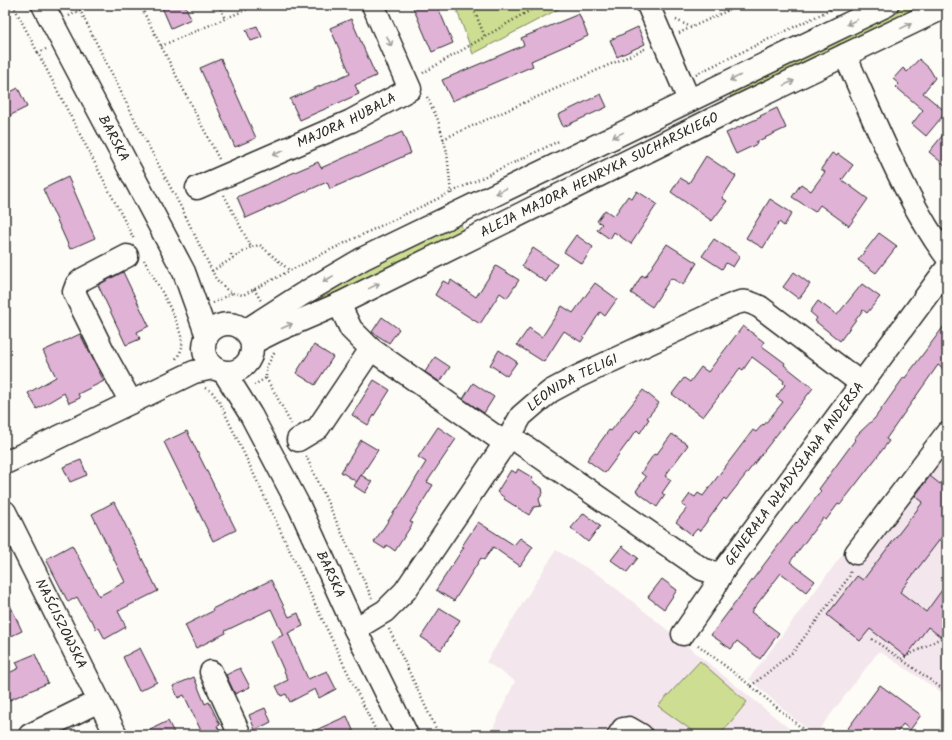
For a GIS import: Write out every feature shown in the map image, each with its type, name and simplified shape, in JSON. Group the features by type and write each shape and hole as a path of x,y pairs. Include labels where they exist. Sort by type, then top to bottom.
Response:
{"street":[{"name":"BARSKA","path":"43,5 184,272 218,359 251,415 300,508 355,629 407,735"},
{"name":"MAJORA HUBALA","path":"197,188 225,182 351,121 410,89 373,5"},
{"path":"648,5 685,91 731,110"},
{"name":"ALEJA MAJORA HENRYKA SUCHARSKIEGO","path":"241,333 301,294 364,258 454,202 685,91 887,5"},
{"name":"ALEJA MAJORA HENRYKA SUCHARSKIEGO","path":"241,333 276,331 339,304 653,148 947,6"},
{"path":"846,56 894,166 937,245 947,257"},
{"path":"653,148 685,91"},
{"path":"131,402 105,355 74,292 77,284 83,279 134,250"},
{"name":"GENERAŁA WŁADYSŁAWA ANDERSA","path":"339,304 351,329 371,349 702,569 715,573 723,571 947,268"},
{"name":"BARSKA","path":"184,272 241,333"},
{"name":"LEONIDA TELIGI","path":"355,629 380,614 405,590 508,439 521,416 551,391 615,360 743,300 760,307 862,384"},
{"path":"5,463 218,359 251,358 241,333 218,326 212,330 218,359"},
{"path":"298,440 318,428 371,349"},
{"path":"856,553 947,433"},
{"name":"NAŚCISZOWSKA","path":"5,512 116,735"},
{"path":"683,634 712,592 723,571"},
{"path":"210,672 240,735"},
{"path":"30,735 99,701"},
{"path":"619,735 623,729 628,728 641,735"}],"path":[{"path":"13,5 134,250 177,323"},
{"path":"140,5 162,46 225,182 224,195 252,247"},
{"path":"219,5 225,19"},
{"path":"162,46 257,5"},
{"path":"472,5 485,37"},
{"path":"417,77 539,5"},
{"path":"443,139 740,5"},
{"path":"685,91 840,5"},
{"path":"67,17 80,10 216,279 232,293 243,295 289,270 454,202 563,139"},
{"path":"38,53 62,41"},
{"path":"426,95 438,120 447,152 454,202"},
{"path":"212,271 252,247 260,245 289,270"},
{"path":"231,254 232,258"},
{"path":"266,378 276,395 329,503 352,557 389,629 439,735"},
{"path":"220,403 378,735"},
{"path":"751,686 794,651 849,577 856,553"},
{"path":"901,659 943,638 947,633"},
{"path":"683,634 751,686 810,735"},
{"path":"872,639 947,692"}],"shaded area":[{"path":"947,415 947,696 879,651 815,735 813,735 749,679"},
{"path":"556,550 602,577 797,735 490,735 515,681 486,662"}],"green space":[{"path":"455,5 566,5 473,54"},
{"path":"906,5 931,5 731,99 729,90"},
{"path":"459,221 464,232 287,319 312,294"},
{"path":"700,661 747,702 720,735 698,735 658,706"}],"building":[{"path":"161,5 185,5 191,19 171,28"},
{"path":"412,5 437,5 453,43 432,52"},
{"path":"579,14 588,36 531,61 533,66 452,101 442,80 524,45 521,38"},
{"path":"351,19 376,76 355,85 359,94 300,120 290,99 350,73 330,28"},
{"path":"257,26 262,37 251,41 246,30"},
{"path":"638,27 645,44 617,57 610,40"},
{"path":"221,59 256,138 235,147 200,68"},
{"path":"919,59 929,68 935,78 923,93 946,112 926,136 912,124 923,110 896,87 899,84 893,79 903,68 907,72"},
{"path":"18,88 27,107 5,118 5,95"},
{"path":"601,94 607,107 563,127 558,115"},
{"path":"777,108 786,128 756,142 757,144 736,154 726,133"},
{"path":"947,130 947,167 929,152"},
{"path":"402,132 411,153 330,189 327,182 246,218 237,197 318,162 321,168"},
{"path":"832,153 837,156 838,154 853,165 842,180 868,199 849,226 820,205 815,212 792,197 801,184 811,191 825,172 821,169"},
{"path":"706,156 736,176 722,198 727,201 712,221 671,192 680,178 689,183"},
{"path":"68,177 95,238 70,249 43,189"},
{"path":"637,191 657,204 631,244 614,232 610,239 597,230 602,224 597,221 605,210 614,216 628,196 632,199"},
{"path":"770,199 792,213 784,226 779,222 763,248 746,238"},
{"path":"879,233 897,246 876,273 858,260"},
{"path":"576,235 593,247 582,264 564,252"},
{"path":"714,239 740,256 733,267 726,263 722,269 702,256"},
{"path":"667,244 697,263 683,285 671,278 652,307 631,293 642,275 645,277"},
{"path":"533,248 557,264 546,282 522,266"},
{"path":"496,266 519,280 507,298 500,293 480,324 435,295 443,281 449,284 451,280 476,297"},
{"path":"123,272 149,326 137,332 140,339 126,345 98,285"},
{"path":"794,272 810,284 799,299 783,287"},
{"path":"595,283 617,299 605,316 600,312 581,342 564,331 544,362 517,345 529,328 542,337 562,306 573,313"},
{"path":"862,284 880,297 867,313 863,310 840,341 815,321 817,318 810,312 818,301 837,315"},
{"path":"382,317 399,329 389,343 372,332"},
{"path":"947,322 947,372 938,365 886,439 889,441 877,457 840,505 838,504 826,520 823,518 790,562 815,581 806,592 781,573 751,612 779,633 760,659 737,641 731,649 711,635 821,491 819,489 855,440 854,439 875,418 904,377 905,378"},
{"path":"743,326 764,342 762,346 785,363 784,365 813,388 726,500 724,498 700,531 697,529 692,535 676,522 687,508 682,505 690,494 695,497 698,493 703,496 753,430 756,432 763,424 764,425 783,402 776,397 785,385 783,383 784,381 752,357 743,370 740,368 703,417 672,394 684,378 690,382 701,367 708,372"},
{"path":"80,334 104,381 78,394 80,398 69,403 64,393 37,409 28,393 56,377 43,351"},
{"path":"314,345 333,357 315,385 296,373"},
{"path":"499,350 517,362 507,376 490,365"},
{"path":"435,357 450,367 440,382 425,372"},
{"path":"374,380 390,390 368,425 352,415"},
{"path":"473,383 494,397 484,413 463,399"},
{"path":"643,390 659,403 647,418 649,419 640,433 637,430 605,473 587,460 609,430 611,431"},
{"path":"438,427 456,439 427,482 433,485 410,522 413,523 395,551 387,545 385,549 374,542 397,509 426,462 418,457"},
{"path":"187,431 236,530 213,541 164,442"},
{"path":"672,434 688,445 665,476 671,480 662,493 665,495 657,507 636,491 646,477 641,473 654,454 656,455"},
{"path":"361,440 378,450 357,482 341,472"},
{"path":"81,460 87,475 70,482 63,467"},
{"path":"518,469 533,478 531,481 542,488 543,493 539,499 541,506 534,507 529,515 504,499 505,498 497,492 511,470 516,473"},
{"path":"947,474 947,530 900,592 926,612 947,583 947,628 941,637 928,627 906,657 870,629 860,641 827,615 857,576 863,580 923,502 915,496 930,476 940,484"},
{"path":"361,475 372,482 365,493 354,486"},
{"path":"114,502 158,591 118,611 126,627 105,639 99,628 96,629 92,620 90,620 77,597 68,602 46,559 72,545 99,596 125,582 92,514"},
{"path":"584,513 600,526 588,542 571,528"},
{"path":"478,522 514,545 520,538 533,547 520,566 493,547 484,560 481,558 454,601 436,590 464,547 462,546"},
{"path":"622,546 638,558 627,572 611,560"},
{"path":"662,579 677,590 664,609 648,597"},
{"path":"271,580 289,617 298,613 303,626 288,633 308,679 327,671 336,689 319,698 315,689 290,702 286,694 281,696 276,686 288,680 271,641 283,635 271,609 225,631 226,633 196,648 185,625 213,611 212,609"},
{"path":"5,594 22,631 5,639"},
{"path":"440,608 460,620 441,650 421,637"},
{"path":"140,648 157,682 139,691 123,657"},
{"path":"35,654 48,683 5,702 5,675 19,668 16,662"},
{"path":"240,668 250,687 235,694 226,675"},
{"path":"194,677 205,704 209,702 220,725 217,726 222,735 203,735 184,695 178,698 173,686"},
{"path":"880,685 921,715 910,730 903,724 895,735 843,735"},
{"path":"265,708 271,722 255,730 249,715"},
{"path":"347,716 355,735 305,735"},
{"path":"168,721 175,735 139,735"}]}
